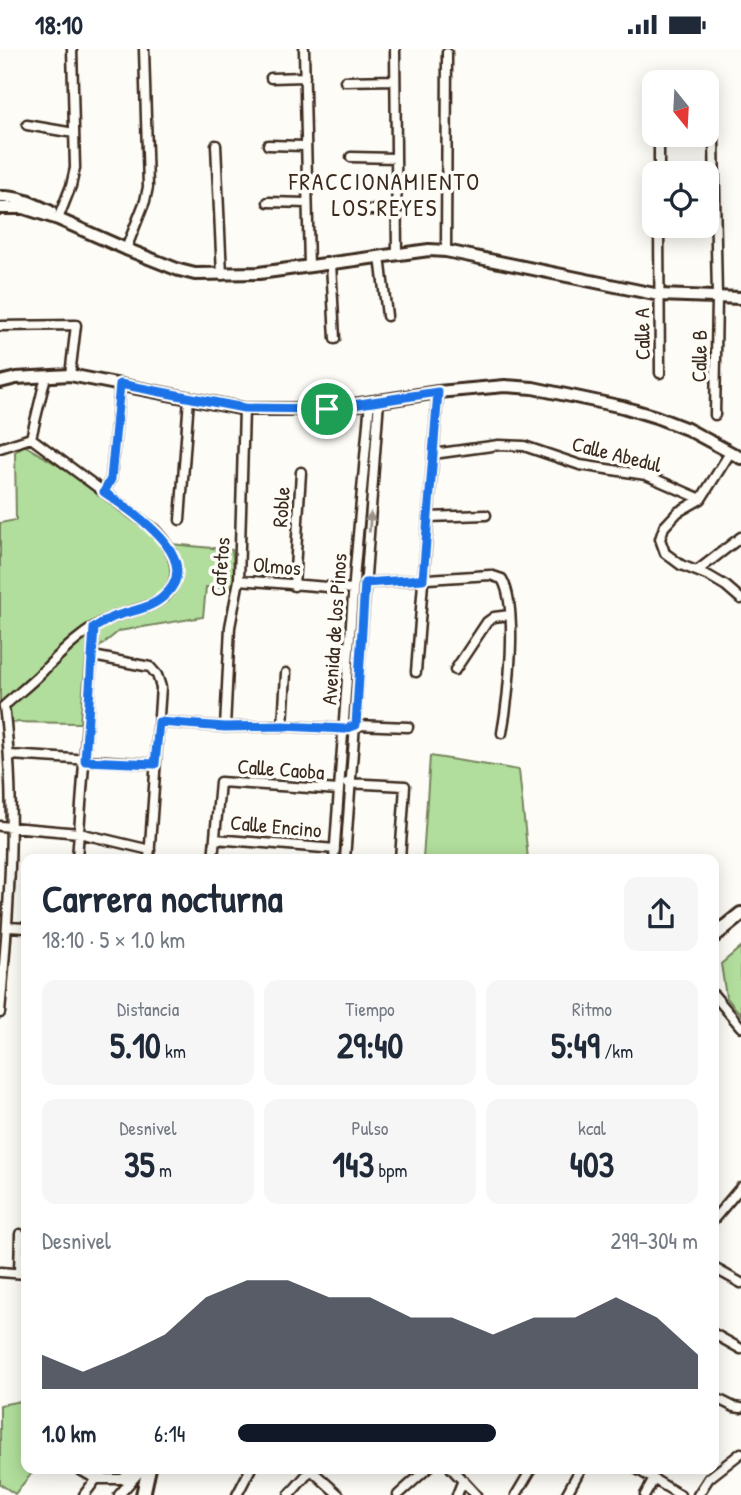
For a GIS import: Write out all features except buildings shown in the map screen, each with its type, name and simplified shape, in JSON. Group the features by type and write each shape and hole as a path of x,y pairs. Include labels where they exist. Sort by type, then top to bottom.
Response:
{"main road":[{"path":"0,197 24,200 53,212 58,219"},
{"path":"0,208 24,208 58,219 126,249 195,274 222,275 309,267 429,250 446,251 659,295 741,298"},
{"path":"0,382 70,375 244,408 327,409 438,392 505,386 533,388 656,417 736,456"},
{"path":"719,932 741,914"},
{"path":"143,1495 148,1474"}],"street":[{"path":"58,219 73,177 72,49"},
{"path":"126,249 148,187 145,49"},
{"path":"304,49 309,267"},
{"path":"395,49 397,254"},
{"path":"446,251 447,53"},
{"path":"271,78 305,77"},
{"path":"345,81 395,80"},
{"path":"27,125 74,132"},
{"path":"215,145 222,275"},
{"path":"268,145 305,146"},
{"name":"Calle B","path":"714,147 717,298 715,415"},
{"path":"351,157 396,158"},
{"path":"268,202 307,203"},
{"path":"348,210 397,210"},
{"name":"Calle A","path":"659,238 660,373"},
{"path":"380,256 387,316"},
{"path":"331,263 335,338"},
{"path":"0,326 76,325 70,375"},
{"path":"31,437 46,376"},
{"path":"104,492 111,479 120,384"},
{"path":"416,672 438,392"},
{"path":"180,520 189,398"},
{"name":"Avenida de los Pinos","path":"334,854 355,568 375,401"},
{"name":"Avenida de los Pinos","path":"345,854 356,725 375,401"},
{"name":"Cafetos","path":"225,727 230,627 239,580 244,408"},
{"path":"0,448 31,437"},
{"path":"0,1013 8,927 10,827 10,755 2,706 44,671 60,652 94,628 110,618 152,605 163,598 176,574 174,559 155,530 31,437"},
{"name":"Calle Abedul","path":"433,454 499,445 524,446 580,465 646,475 701,499"},
{"path":"736,456 701,499 678,512 664,527 660,539 665,553 681,565 726,586 741,599"},
{"name":"Roble","path":"293,586 301,472"},
{"path":"428,517 486,515"},
{"path":"697,571 741,537"},
{"path":"355,568 366,568"},
{"path":"365,583 490,576 502,579 507,588 510,615 508,697 502,733"},
{"name":"Olmos","path":"239,580 354,589"},
{"path":"455,670 487,622 494,617 510,615"},
{"path":"77,854 94,628"},
{"path":"350,646 360,646"},
{"path":"93,656 150,667 157,675 161,687 149,854"},
{"path":"283,726 286,673"},
{"path":"159,722 225,727 408,727"},
{"path":"10,755 155,764"},
{"name":"Calle Caoba","path":"215,839 220,782 405,786 400,854"},
{"path":"0,826 79,834 146,854"},
{"path":"214,854 215,839"},
{"name":"Calle Encino","path":"215,839 335,849"},
{"path":"8,927 21,928"},
{"path":"719,1001 741,1027"},
{"path":"719,1213 739,1191"},
{"path":"20,1234 21,1247"},
{"path":"719,1271 741,1283"},
{"path":"0,1272 21,1273"},
{"path":"719,1337 741,1349"},
{"path":"719,1400 741,1408"},
{"path":"719,1470 741,1453"},
{"path":"87,1474 96,1479 126,1481 135,1474"},
{"path":"119,1495 129,1474"},
{"path":"237,1495 248,1474"},
{"path":"289,1495 306,1474"},
{"path":"316,1474 339,1495"},
{"path":"398,1495 421,1474"},
{"path":"457,1474 475,1495"},
{"path":"516,1495 528,1474"},
{"path":"566,1495 578,1474"},
{"path":"645,1474 680,1495"},
{"path":"698,1495 714,1474"},
{"path":"84,1495 96,1479"},
{"path":"645,1495 654,1479"},
{"path":"457,1495 463,1480"}],"green space":[{"path":"24,445 99,490 171,544 232,550 236,588 206,587 203,617 119,631 86,658 80,723 0,722 0,523 16,520 15,452"},
{"path":"430,756 519,770 527,854 423,854"},
{"path":"741,947 741,1015 726,997 721,964"},
{"path":"21,1401 21,1474 31,1474 15,1494 0,1484 0,1405"}],"district":[{"name":"FRACCIONAMIENTO LOS REYES","path":"385,194"}],"route":[{"path":"120,384 244,408 327,409 438,392 423,579 365,583 356,725 345,729 225,727 159,722 155,764 85,761 94,628 110,618 152,605 163,598 176,574 174,559 155,530 104,492 111,479 120,384"}]}
